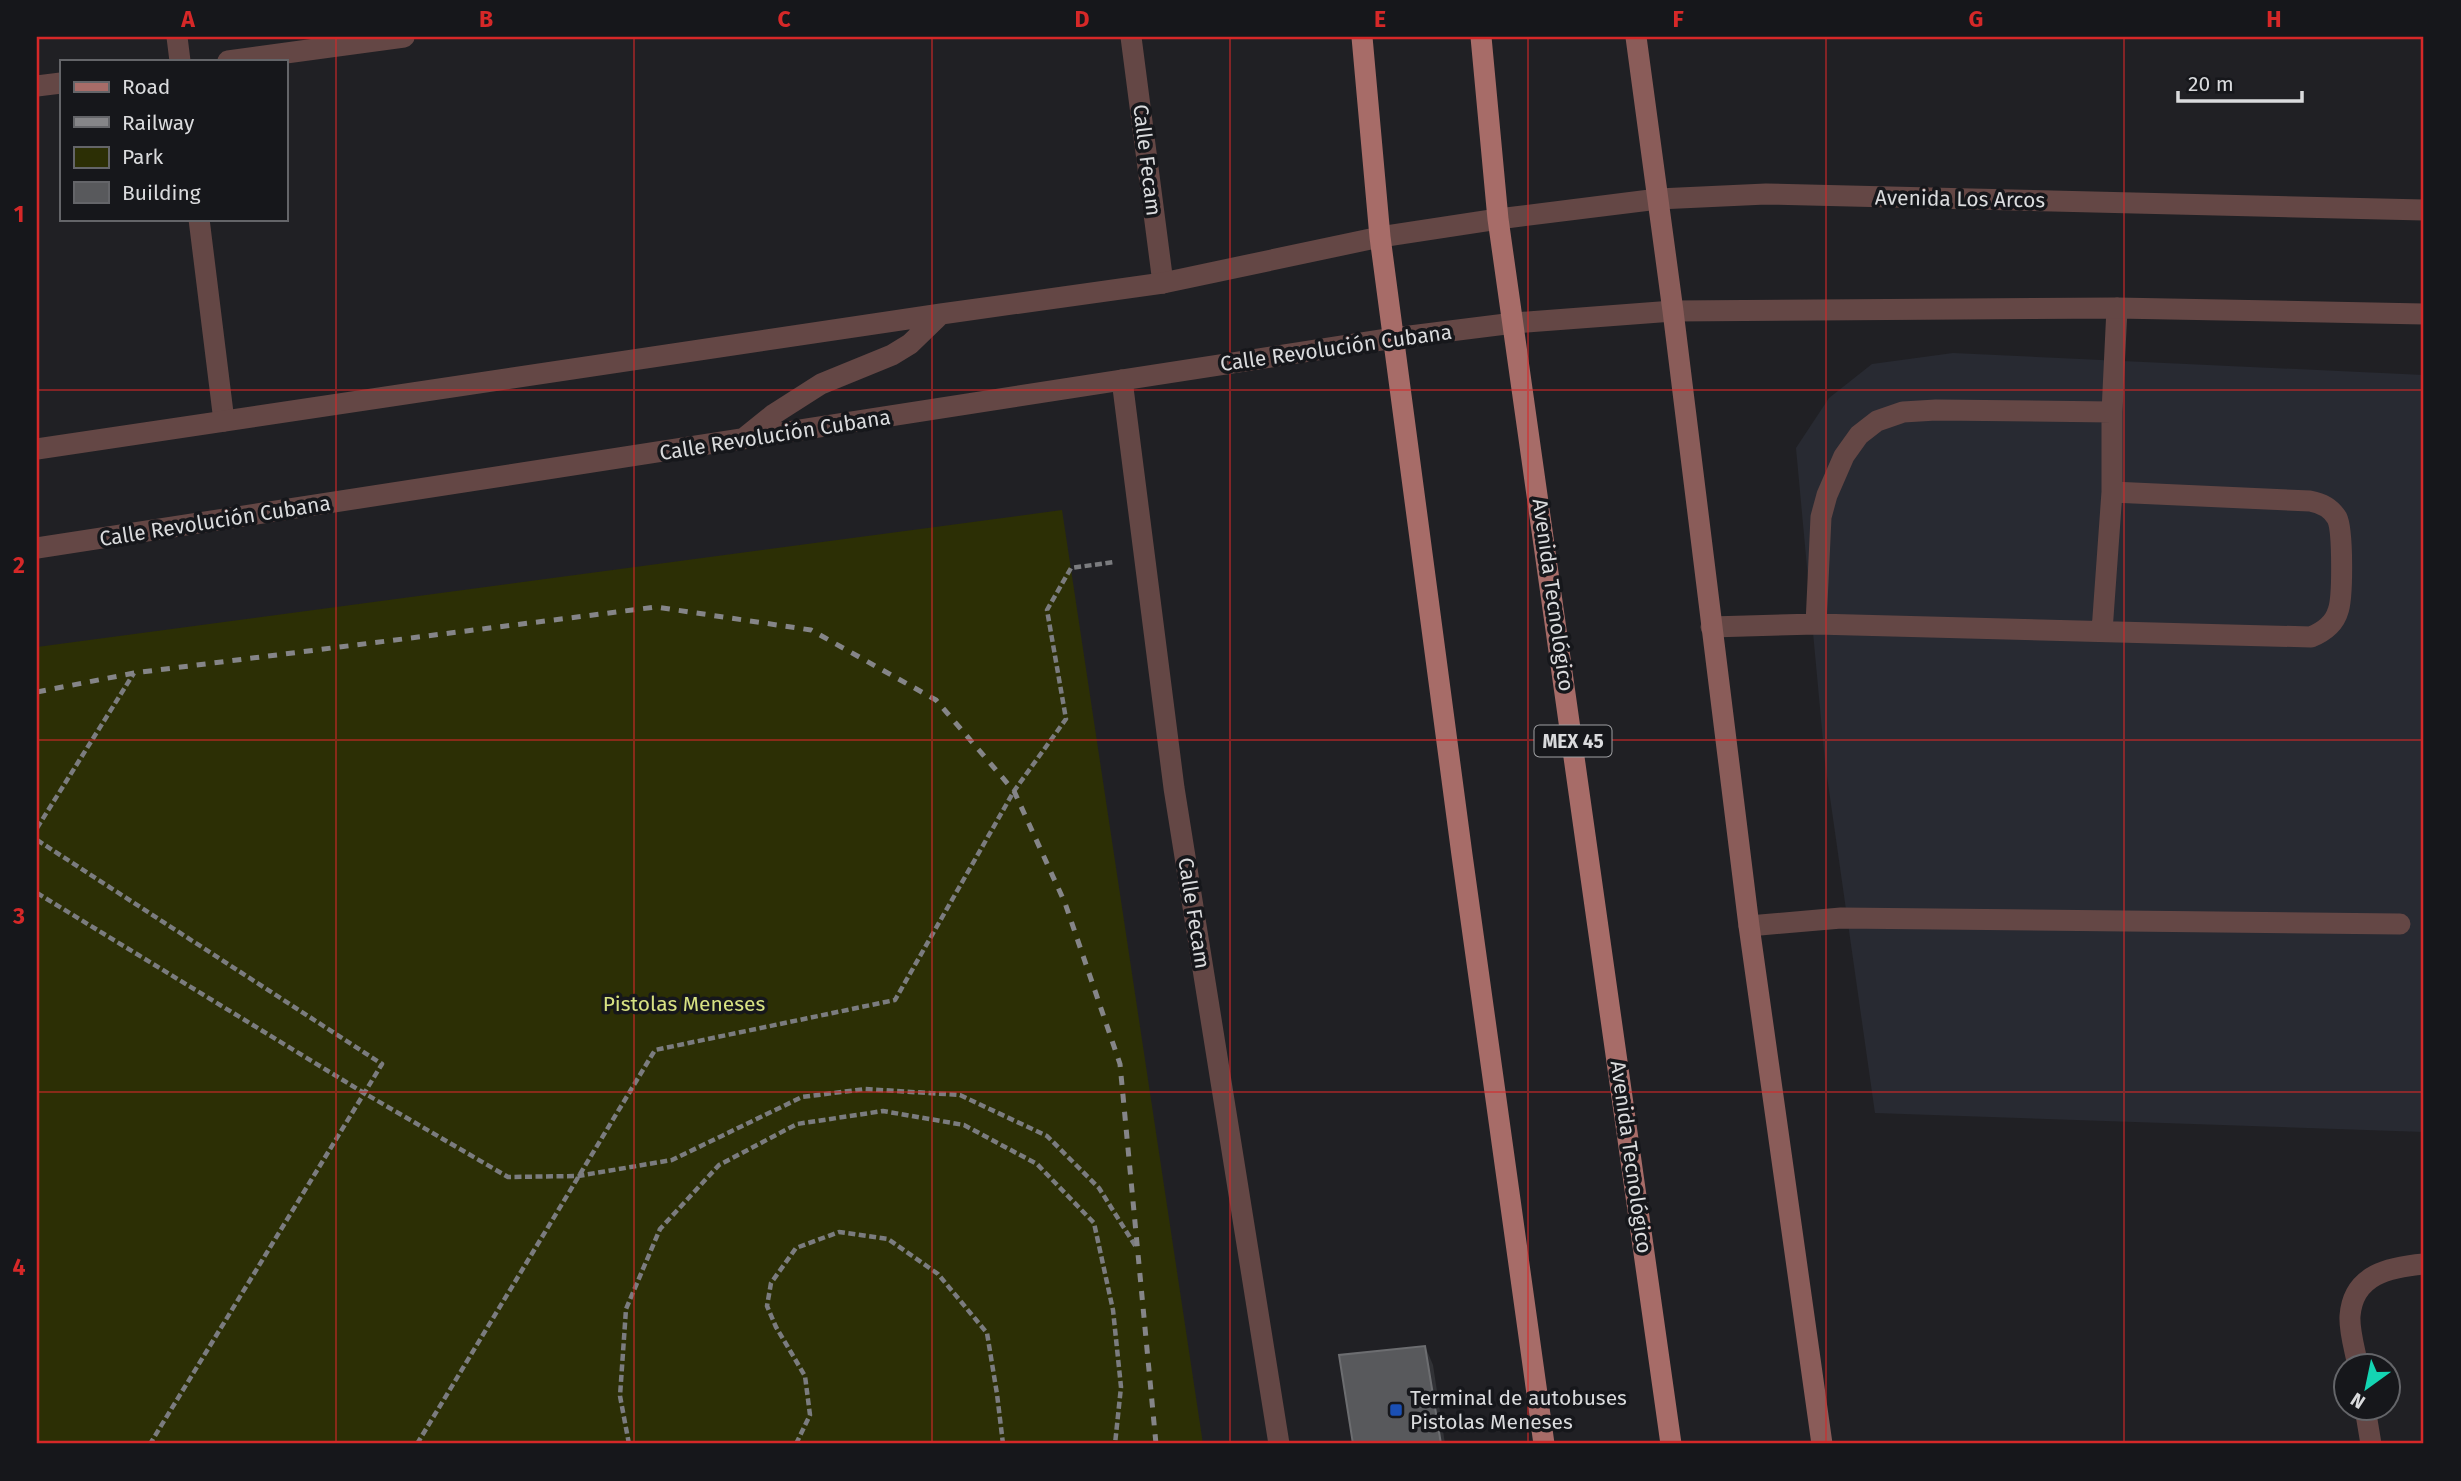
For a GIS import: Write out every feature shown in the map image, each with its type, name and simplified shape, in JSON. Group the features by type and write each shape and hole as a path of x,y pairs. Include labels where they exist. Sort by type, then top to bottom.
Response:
{"main road":[{"path":"1362,37 1380,237 1544,1444"},
{"name":"Avenida Tecnológico","path":"1481,37 1498,219 1671,1444"},
{"path":"1636,37 1673,311 1749,926 1822,1444"}],"street":[{"path":"177,37 180,60"},
{"path":"235,60 404,37"},
{"name":"Calle Fecam","path":"1130,37 1163,284"},
{"path":"37,86 60,83"},
{"name":"Avenida Los Arcos","path":"1498,219 1658,199 1766,194 2424,210"},
{"path":"37,449 942,314 1163,284 1380,237 1498,219"},
{"path":"199,220 223,421"},
{"path":"2102,631 2112,492 2112,412 2117,308"},
{"path":"1514,323 1673,311 2117,308 2424,314"},
{"path":"742,440 774,414 821,384 892,355 909,344 942,314"},
{"name":"Calle Revolución Cubana","path":"37,548 1394,338 1514,323"},
{"name":"Calle Fecam","path":"1122,380 1174,788 1279,1444"},
{"path":"1816,624 1821,517 1827,495 1844,456 1859,435 1877,421 1903,412 1936,410 2112,412"},
{"path":"1711,627 1816,624 2311,637 2323,632 2338,613 2341,598 2340,529 2337,517 2319,503 2112,492"},
{"path":"1749,926 1841,918 2400,924"},
{"path":"2356,1352 2350,1318 2352,1303 2360,1288 2376,1273 2400,1266 2424,1264"},
{"path":"2367,1422 2371,1444"}],"path":[{"path":"417,1444 655,1050 895,1000 1014,791 1066,719 1047,610 1071,568 1144,558"},
{"path":"37,828 134,673"},
{"path":"37,839 382,1064 150,1444"},
{"path":"37,893 364,1093 508,1177 578,1176 672,1160 802,1097 865,1089 960,1095 1047,1136 1099,1188 1136,1247"},
{"path":"629,1444 620,1396 626,1309 660,1229 719,1165 752,1147 797,1124 883,1111 964,1125 1037,1164 1094,1223 1113,1310 1121,1387 1115,1444"},
{"path":"796,1444 810,1415 805,1376 776,1327 767,1306 771,1283 796,1248 839,1232 888,1239 938,1274 987,1333 1003,1444"}],"shaded area":[{"path":"1953,353 2424,375 2424,1132 1875,1113 1825,762 1796,448 1829,398 1872,364"}],"green space":[{"name":"Pistolas Meneses","path":"1062,510 1203,1444 37,1444 37,647"}],"building":[{"name":"Terminal de autobuses Pistolas Meneses","path":"1425,1346 1441,1444 1353,1444 1339,1355"}],"railway":[{"path":"37,692 134,673 656,607 811,630 936,700 1014,791 1065,903 1120,1064 1156,1444"}],"place":[{"name":"Terminal de autobuses Pistolas Meneses","path":"1396,1410"}]}
